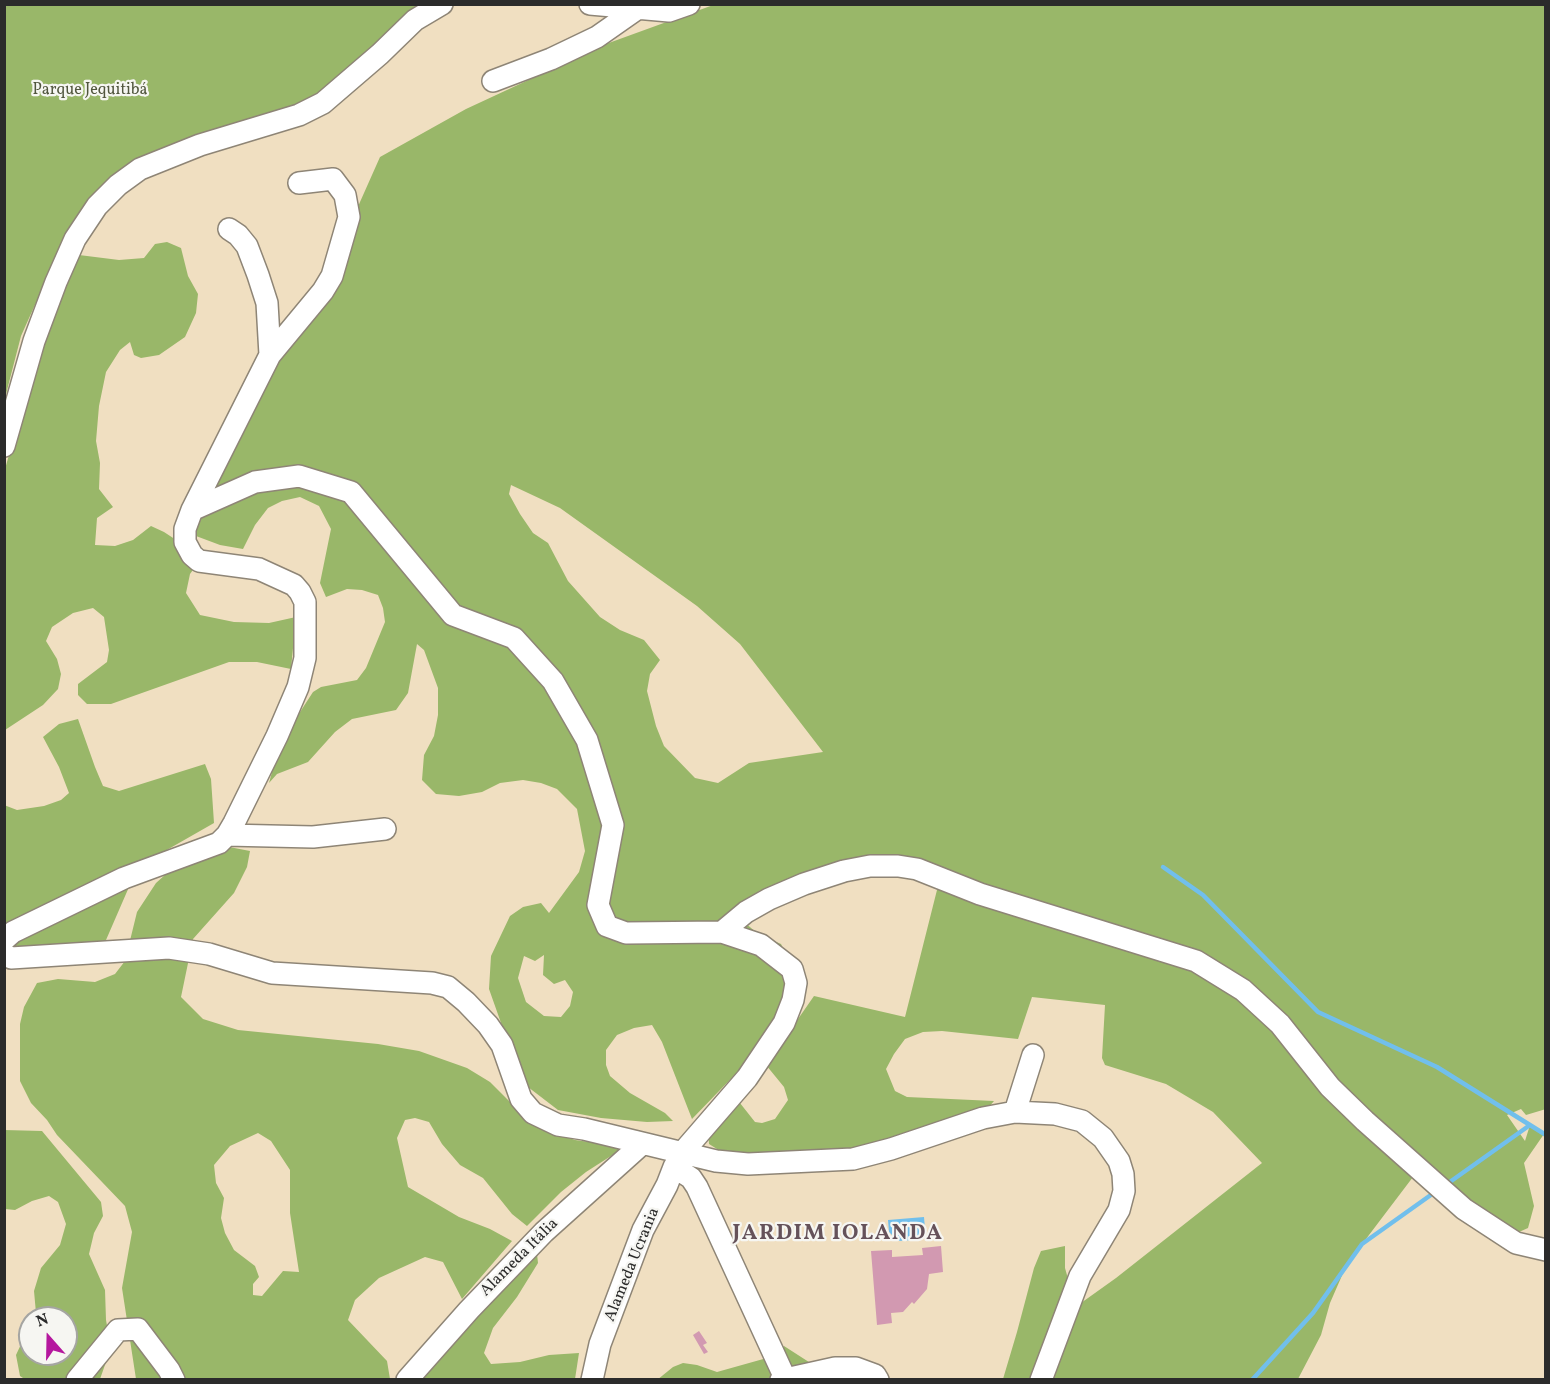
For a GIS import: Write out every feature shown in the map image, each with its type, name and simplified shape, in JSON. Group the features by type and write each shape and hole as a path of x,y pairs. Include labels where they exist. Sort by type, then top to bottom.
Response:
{"street":[{"path":"4,446 34,341 56,282 75,239 104,199 140,169 200,145 299,115 323,102 380,54 415,20 442,4"},
{"path":"590,4 669,11 689,4"},
{"path":"492,81 551,59 597,37 643,10"},
{"path":"4,940 13,932 124,878 209,848 227,835 277,736 298,687 305,658 305,602 300,592 294,585 259,569 200,561 192,555 185,542 184,529 270,355 323,291 332,276 349,217 345,195 333,180 299,183"},
{"path":"229,229 238,235 247,246 258,275 267,303 270,355"},
{"path":"192,510 255,482 299,476 351,492 453,615 514,638 553,681 587,740 613,825 598,905 607,926 626,933 722,932 747,912 769,899 804,884 844,871 870,866 898,866 917,869 980,894 1196,961 1244,990 1280,1024 1330,1087 1464,1209 1516,1243 1545,1250"},
{"path":"227,835 314,837 385,829"},
{"name":"Alameda Ucrania","path":"592,1380 600,1344 644,1230 678,1160 747,1078 784,1023 793,1000 796,983 792,969 761,945 722,932"},
{"path":"4,954 11,958 169,948 209,954 272,973 432,983 448,987 488,1025 502,1045 521,1099 533,1113 558,1125 584,1129 642,1144 678,1160 748,1164 853,1159 891,1149 983,1118 1016,1112 1055,1114 1082,1121 1103,1138 1119,1161 1124,1174 1124,1191 1119,1210 1080,1276 1041,1380"},
{"path":"1016,1112 1034,1055"},
{"name":"Alameda Itália","path":"407,1380 469,1310 544,1232 642,1144"},
{"path":"678,1160 698,1187 783,1379 835,1368 856,1368 875,1375 878,1380"},
{"path":"77,1380 118,1330 138,1329 170,1370 174,1380"}],"green space":[{"path":"716,4 1545,5 1546,1109 1526,1115 1521,1109 1507,1115 1525,1141 1530,1125 1544,1134 1524,1163 1534,1206 1528,1228 1519,1232 1507,1228 1457,1192 1359,1106 1283,1015 1169,945 851,863 759,891 742,908 743,921 758,934 781,944 790,963 778,1023 751,1058 692,1119 662,1042 652,1025 634,1028 617,1035 606,1050 606,1065 610,1076 630,1093 665,1113 673,1121 647,1122 601,1118 558,1110 528,1087 506,1037 489,989 491,956 510,916 523,907 541,903 549,913 579,872 585,851 577,809 557,789 541,783 523,780 500,783 482,792 459,796 436,794 422,780 424,755 434,736 438,715 438,688 424,650 417,644 408,693 396,710 352,719 335,732 308,762 277,774 269,783 280,743 313,692 321,687 357,680 366,668 385,622 383,608 378,595 362,590 347,589 326,597 320,583 331,529 319,506 300,497 282,501 268,508 255,525 243,549 220,545 196,536 184,522 356,211 380,157 466,109 606,44","holes":["511,485 560,508 697,606 740,644 823,752 749,763 718,783 695,778 664,746 656,726 647,691 650,674 660,660 644,640 620,630 600,617 568,581 548,543 533,533 520,514 509,494","544,955 543,975 554,984 565,980 573,992 570,1006 561,1017 544,1016 526,1002 518,978 524,956 535,961"]},
{"name":"Parque Jequitibá","path":"5,5 431,5 327,95 186,142 68,231 21,336 5,398"},
{"path":"167,242 181,248 188,276 198,294 196,313 185,337 159,355 141,358 134,355 130,342 120,350 106,372 99,406 96,441 100,463 99,489 113,507 97,518 95,545 115,546 133,540 151,526 164,532 202,557 190,574 186,593 200,615 234,622 269,623 296,617 291,669 257,662 229,662 111,704 87,704 78,695 78,684 107,662 109,650 104,617 93,608 73,613 52,627 46,641 57,659 61,674 58,689 43,705 5,730 5,469 44,332 79,255 119,260 144,258 155,244"},
{"path":"78,719 103,786 119,791 205,764 211,779 214,823 165,851 129,887 100,950 32,951 5,943 4,805 17,810 44,806 61,800 69,793 59,767 43,737 59,724"},
{"path":"224,846 250,851 247,867 234,893 193,939 181,997 203,1019 238,1030 378,1044 419,1051 467,1068 490,1082 534,1126 575,1140 625,1147 586,1172 561,1192 527,1226 512,1214 483,1178 460,1165 442,1144 429,1122 415,1118 405,1120 397,1138 408,1187 459,1217 490,1229 512,1241 462,1299 443,1262 425,1257 379,1278 355,1300 348,1320 387,1361 390,1379 136,1379 122,1288 132,1232 125,1206 57,1135 31,1103 20,1081 20,1024 24,1007 37,983 58,979 95,982 115,974 125,961 137,912 156,883 175,866","holes":["258,1133 271,1141 290,1170 290,1213 299,1272 283,1271 262,1296 253,1295 253,1284 259,1277 255,1266 234,1250 225,1233 221,1218 224,1198 216,1183 214,1165 230,1146"]},
{"path":"938,886 1142,952 1205,975 1263,1014 1416,1173 1347,1264 1330,1303 1321,1335 1298,1379 1003,1379 1034,1268 1041,1251 1065,1246 1065,1268 1072,1293 1081,1303 1262,1163 1213,1112 1166,1084 1105,1065 1102,1058 1105,1005 1032,997 1018,1039 942,1031 923,1032 905,1039 886,1069 895,1091 907,1097 994,1101 988,1108 902,1138 852,1149 773,1156 725,1154 709,1144 708,1128 736,1098 755,1122 762,1123 775,1119 788,1100 784,1087 766,1065 814,996 905,1017"},
{"path":"4,1130 42,1131 101,1202 103,1216 94,1233 89,1254 105,1290 106,1320 111,1348 100,1379 26,1380 20,1376 18,1366 78,1366 78,1306 35,1306 34,1291 41,1268 60,1245 66,1224 58,1202 49,1196 32,1201 15,1210 5,1209"},
{"path":"536,1245 538,1263 517,1297 493,1328 484,1353 491,1364 579,1353 575,1379 413,1380"},
{"path":"784,1346 812,1364 813,1380 657,1380 673,1367 683,1363 717,1372 774,1356"}],"water":[{"path":"924,1217 925,1229 916,1240 898,1241 889,1232 888,1220"}],"building":[{"path":"941,1246 943,1272 929,1274 927,1289 914,1304 912,1302 903,1312 891,1313 892,1323 877,1325 871,1251 892,1250 892,1257 923,1255 922,1248"},
{"path":"699,1331 707,1343 703,1345 708,1352 704,1354 693,1335"}],"waterway":[{"path":"1163,867 1203,895 1318,1012 1437,1067 1546,1135"},
{"path":"1447,1184 1530,1125"},
{"path":"1252,1380 1313,1313 1362,1244 1435,1192"}],"district":[{"name":"JARDIM IOLANDA","path":"838,1235"}]}
